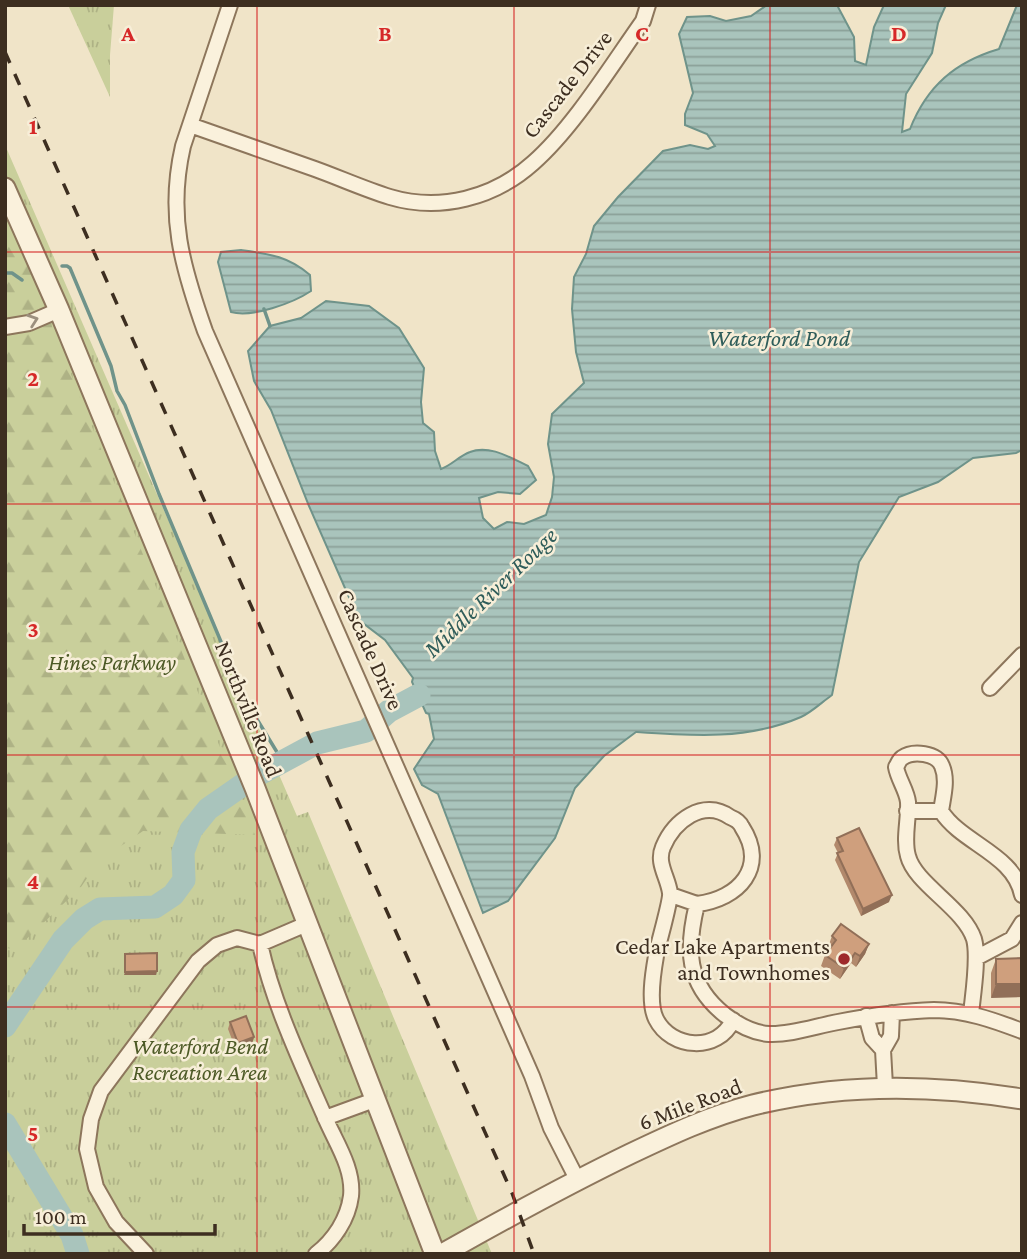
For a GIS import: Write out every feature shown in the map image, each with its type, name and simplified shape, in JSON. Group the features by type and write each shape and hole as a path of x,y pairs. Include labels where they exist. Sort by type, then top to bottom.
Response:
{"street":[{"name":"Cascade Drive","path":"230,5 178,168 178,237 185,273 205,331 532,1076 551,1128 577,1179"},
{"name":"Cascade Drive","path":"190,125 392,197 443,202 469,198 488,193 509,182 534,162 563,131 643,22 648,5"},
{"name":"Northville Road","path":"5,188 59,310 255,788 435,1254"},
{"path":"5,327 29,323 59,310"},
{"path":"990,688 1022,655"},
{"path":"941,811 945,787 943,768 938,760 925,754 912,754 902,758 896,767 898,779 908,800 908,858 935,892 963,919 975,942 971,1014"},
{"path":"671,895 697,904 711,902 730,894 744,882 752,864 751,846 742,825 726,814 713,810 699,811 688,815 671,831 661,858 671,895 652,985 654,1017 666,1034 685,1043 711,1041 721,1036 733,1020"},
{"path":"907,811 941,811 958,831 1010,869 1022,895"},
{"path":"697,904 690,935 690,959 696,980 711,1003 733,1020 755,1031 771,1034 866,1016 936,1010 971,1014 1022,1031"},
{"path":"146,1254 116,1222 96,1187 87,1149 91,1119 100,1091 198,961 217,946 237,938 260,944 309,923"},
{"path":"976,958 1012,939 1022,923"},
{"path":"260,944 268,978 325,1118 347,1164 351,1195 341,1227 316,1254"},
{"path":"885,1086 883,1050 891,1036 892,1013"},
{"path":"866,1016 872,1038 883,1050"},
{"name":"6 Mile Road","path":"442,1254 577,1179 714,1116 753,1105 885,1086 987,1093 1022,1099"},
{"path":"325,1118 377,1099"}],"green space":[{"path":"68,5 114,5 110,97"},
{"name":"Waterford Bend Recreation Area","path":"5,145 297,816 308,812 492,1254 5,1254"},
{"name":"Hines Parkway","path":"5,209 255,835 143,831 99,861 81,887 16,949 5,948"}],"water":[{"name":"Waterford Pond","path":"767,5 837,5 854,37 855,61 866,65 874,27 884,5 946,5 938,23 932,53 906,94 902,132 910,129 925,100 944,78 969,61 999,49 1017,5 1022,5 1022,450 973,458 938,482 899,497 859,562 832,695 801,717 761,730 720,735 636,732 604,756 575,788 555,838 508,901 483,913 438,794 422,785 414,769 434,739 429,714 426,713 412,682 413,678 385,640 359,620 271,410 254,381 248,351 270,326 301,318 326,301 369,306 399,328 424,368 421,402 423,423 434,432 435,451 441,469 477,450 507,456 528,466 536,480 520,494 498,492 479,498 483,518 494,529 507,522 524,524 546,515 552,497 554,477 548,444 552,414 584,383 576,352 572,309 574,277 586,254 594,226 663,151 690,145 708,149 715,146 707,134 685,125 685,114 693,93 679,34 687,17 710,16 726,21 751,16"},
{"path":"241,250 269,255 294,264 310,275 311,291 272,308 250,313 231,312 218,262 221,252"}],"building":[{"path":"859,828 892,895 863,909 837,853 843,851 837,838"},
{"path":"841,924 869,944 860,956 855,953 844,968 825,955 836,940 832,936"},
{"path":"157,953 157,971 125,972 125,954"},
{"path":"1022,958 1022,984 996,984 996,959"},
{"path":"246,1016 254,1037 238,1043 230,1022"}],"waterway":[{"path":"62,266 70,268 111,366 117,391 240,687 283,762"},
{"path":"5,273 12,273 22,280"},
{"path":"264,309 270,326"},
{"name":"Middle River Rouge","path":"5,1026 63,940 84,919 100,909 155,907 173,895 184,880 183,852 191,830 208,809 254,777 317,743 366,731 389,711 419,695"},
{"name":"Middle River Rouge","path":"5,1124 72,1235 78,1254"}],"railway":[{"path":"5,52 512,1193 534,1254"}],"place":[{"name":"Cedar Lake Apartments and Townhomes","path":"844,959"}]}
